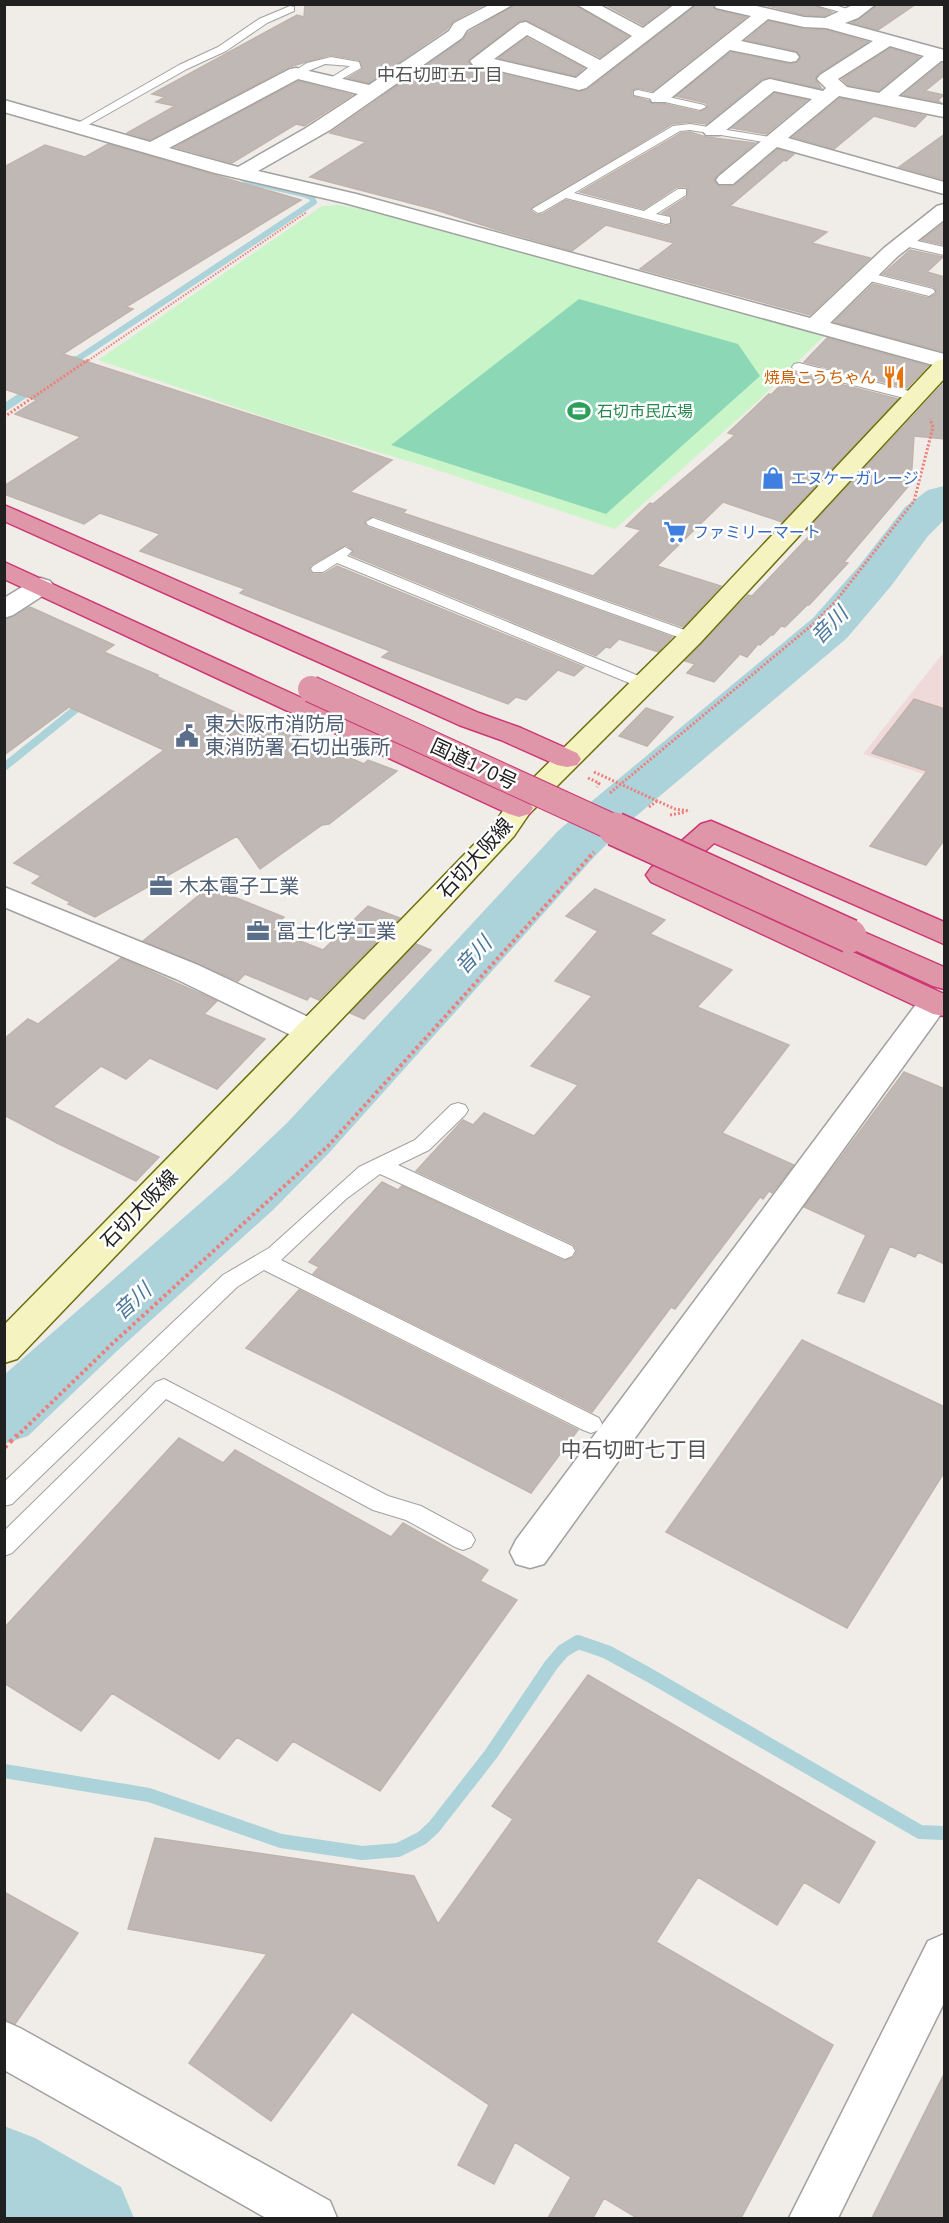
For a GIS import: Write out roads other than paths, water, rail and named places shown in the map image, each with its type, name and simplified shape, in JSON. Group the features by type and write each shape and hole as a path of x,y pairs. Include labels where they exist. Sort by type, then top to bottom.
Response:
{"highway":[{"path":"4,512 436,705 567,759"},
{"name":"国道170号","path":"4,528 320,682 858,927 945,954"},
{"name":"国道170号","path":"4,548 320,682"},
{"path":"4,569 519,808"},
{"path":"941,996 661,875 711,830 945,934"},
{"name":"国道170号","path":"858,927 941,996"}],"main road":[{"name":"石切大阪線","path":"4,1349 504,830 519,808 691,638 945,364"}],"street":[{"path":"243,172 267,156 320,128 374,92 456,34 460,27 506,4"},
{"path":"584,4 645,36"},
{"path":"601,68 526,27 479,61 579,84 601,68 645,36 687,4"},
{"path":"722,4 804,22 827,23 941,55"},
{"path":"827,23 861,9"},
{"path":"659,98 727,44 757,10"},
{"path":"726,180 776,141 838,87 826,79 887,40"},
{"path":"727,44 790,57"},
{"path":"882,99 941,55"},
{"path":"152,149 296,73 374,92"},
{"path":"713,131 770,85 882,99 945,111"},
{"path":"4,106 222,169 333,194 815,325 945,364"},
{"path":"776,141 945,188"},
{"path":"815,325 904,242 945,210"},
{"path":"4,610 41,586"},
{"path":"4,896 186,972 310,1031"},
{"path":"530,1552 941,996"},
{"path":"813,2218 945,1956"},
{"path":"4,2044 313,2218"}],"lane":[{"path":"817,4 861,9"},
{"path":"77,127 183,67 222,49 263,21 290,9"},
{"path":"296,73 320,60 334,58 355,64 356,68 333,81"},
{"path":"638,93 700,107"},
{"path":"538,209 677,128 690,127 776,141"},
{"path":"646,215 682,192"},
{"path":"565,194 666,220"},
{"path":"904,242 945,251"},
{"path":"866,276 929,292"},
{"path":"800,367 919,394"},
{"path":"374,522 691,638"},
{"path":"318,569 342,553 645,684"},
{"path":"4,1497 230,1281 276,1253 366,1172 422,1145 458,1110"},
{"path":"380,1165 565,1251"},
{"path":"264,1262 591,1424"},
{"path":"4,1546 164,1388 381,1503 413,1513 463,1540"}],"waterway":[{"path":"384,93 472,33"},
{"path":"73,362 314,202 311,197 303,194 247,181 241,177"},
{"path":"67,366 75,360"},
{"path":"4,408 34,388"},
{"name":"音川","path":"4,1417 94,1333 251,1194 308,1138 576,844 610,812 830,628 875,576 912,526 921,516 944,499"},
{"path":"4,767 86,701"},
{"path":"4,1771 149,1795 281,1841 362,1853 398,1850 422,1838 434,1827 491,1754 551,1665 563,1651 578,1642 607,1652 649,1675 920,1832 944,1833"},
{"path":"4,2169 90,2218"}],"place":[{"name":"焼鳥こうちゃん","path":"894,377"},
{"name":"石切市民広場","path":"579,411"},
{"name":"エヌケーガレージ","path":"773,478"},
{"name":"ファミリーマート","path":"675,532"},
{"name":"東大阪市消防局 東消防署 石切出張所","path":"187,736"},
{"name":"木本電子工業","path":"161,886"},
{"name":"冨士化学工業","path":"258,931"}],"district":[{"name":"中石切町五丁目","path":"440,74"},
{"name":"中石切町七丁目","path":"634,1449"}]}
